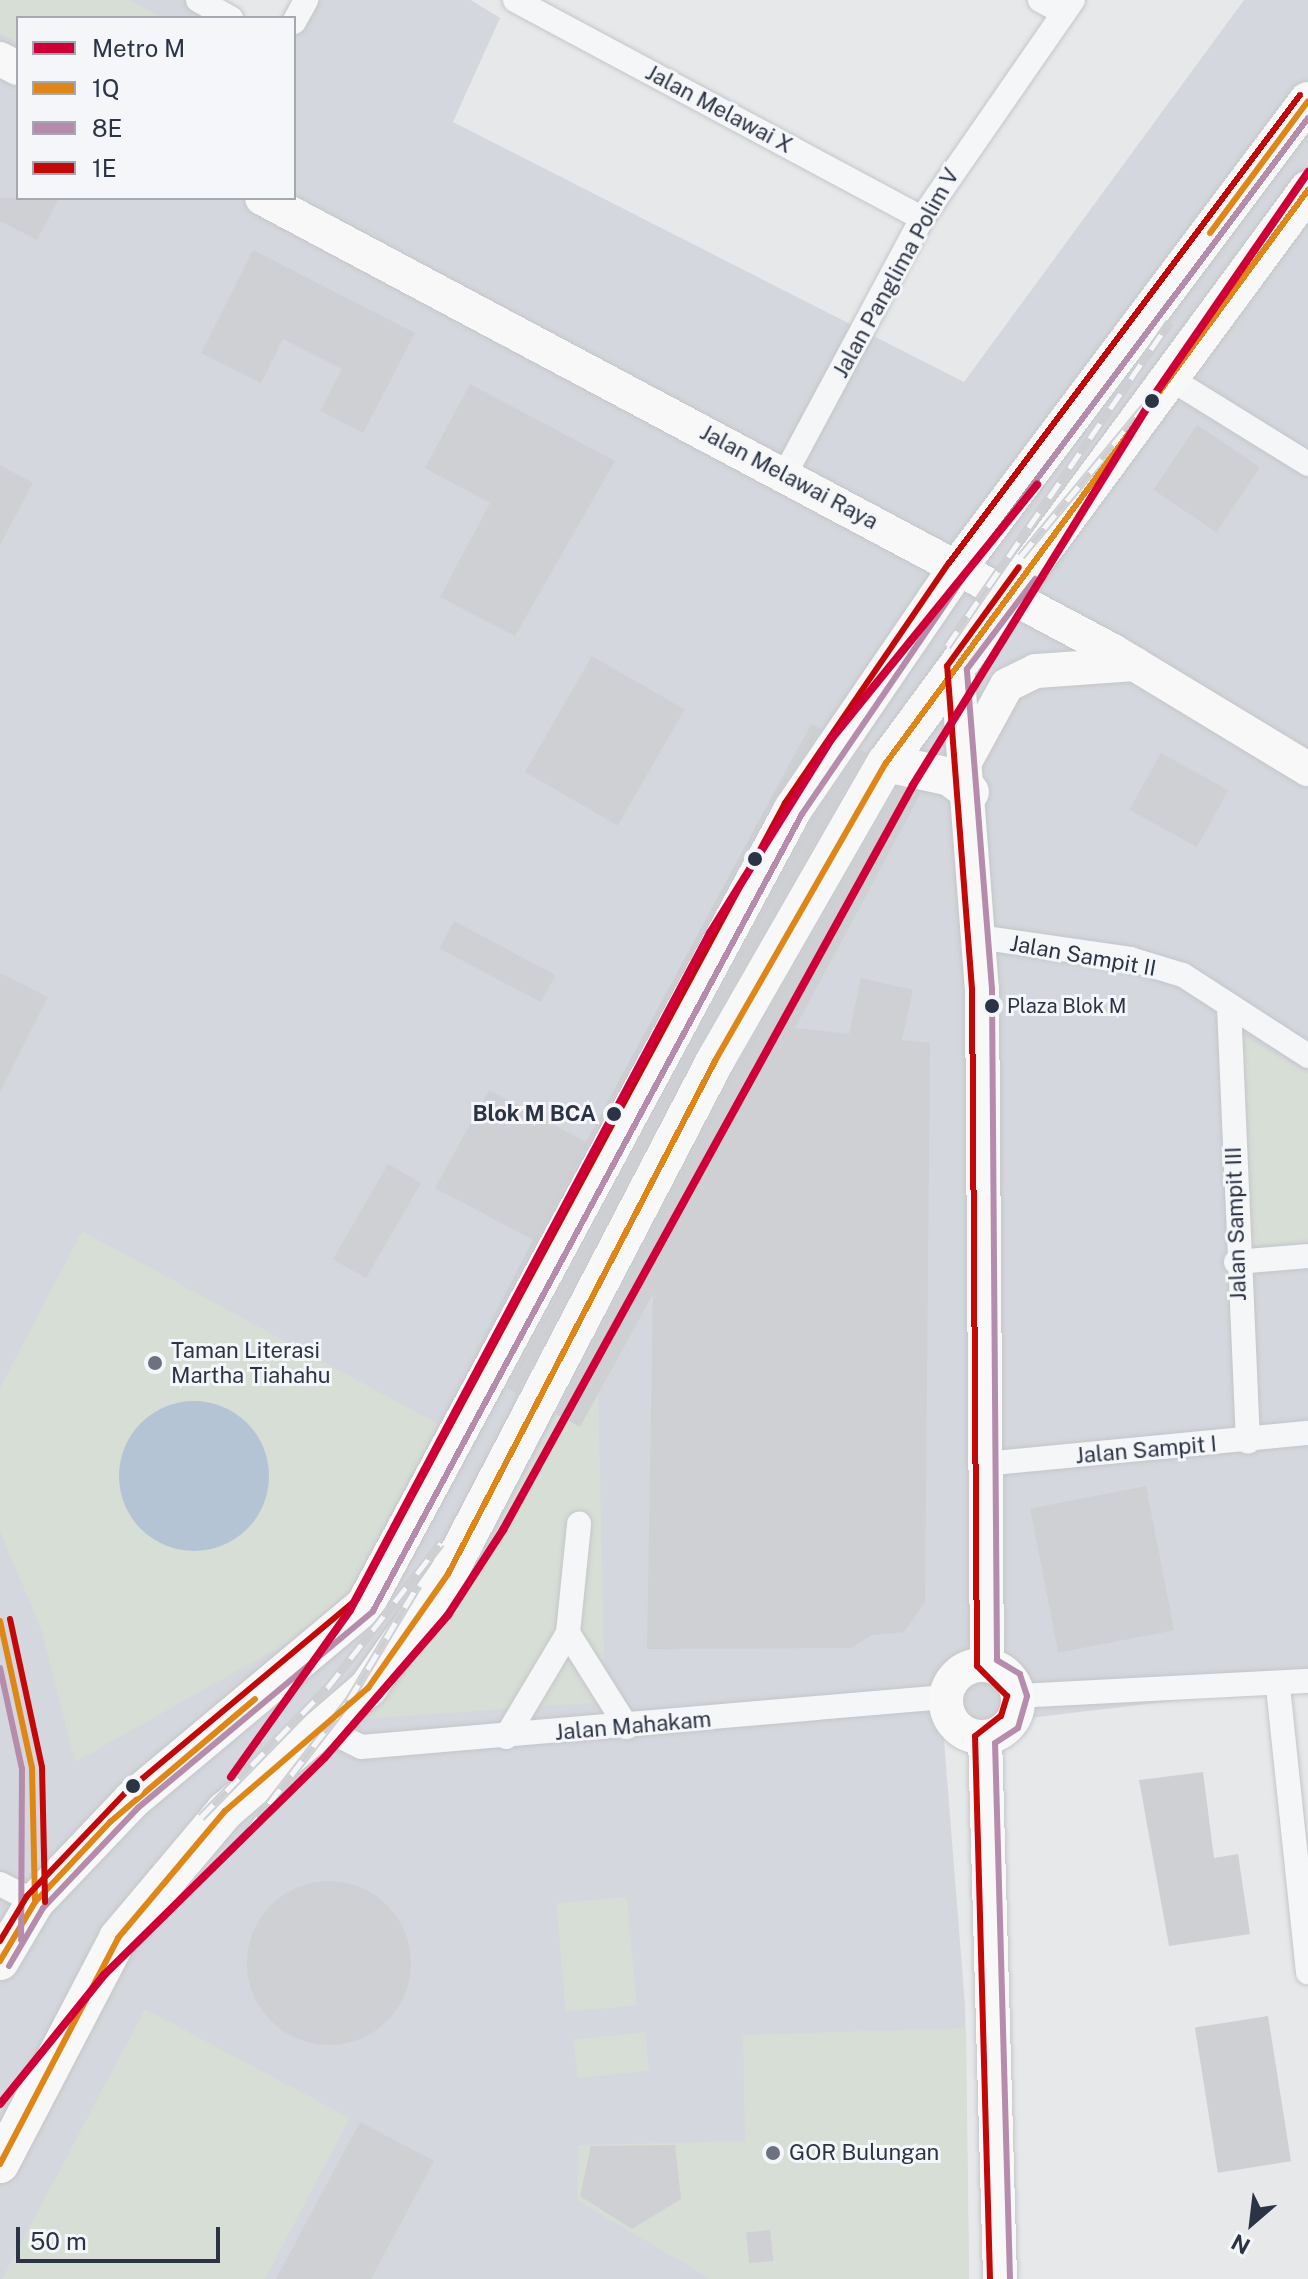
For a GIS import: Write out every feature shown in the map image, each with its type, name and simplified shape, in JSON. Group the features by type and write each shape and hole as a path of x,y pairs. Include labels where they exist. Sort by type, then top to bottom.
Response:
{"main road":[{"path":"0,1961 35,1902 132,1800 365,1605 707,962 793,809 957,569 1308,101"},
{"path":"0,2164 118,1938 225,1811 326,1729 368,1688 448,1574 756,989 886,763 1308,190"},
{"path":"886,763 950,777 968,775"},
{"path":"707,962 756,989"}],"street":[{"path":"198,0 227,16"},
{"path":"296,18 306,0"},
{"name":"Jalan Melawai X","path":"515,0 922,218"},
{"path":"1040,0 1068,6"},
{"name":"Jalan Panglima Polim V","path":"785,474 922,218 1068,6"},
{"name":"Jalan Melawai Raya","path":"266,200 785,474 1135,664 1308,769"},
{"path":"1171,379 1308,464"},
{"path":"968,775 1007,685 1036,671 1135,664"},
{"path":"957,666 968,775 978,937 987,1665"},
{"name":"Jalan Sampit II","path":"978,937 1130,959 1183,975 1308,1056"},
{"name":"Jalan Sampit III","path":"1229,1006 1236,1262 1248,1442"},
{"path":"1236,1262 1308,1256"},
{"name":"Jalan Sampit I","path":"984,1464 1248,1442 1308,1433"},
{"path":"506,1737 568,1633 579,1524"},
{"path":"568,1633 627,1727"},
{"path":"987,1665 1001,1670 1017,1696 1010,1723 985,1737 956,1726 945,1697 959,1672 987,1665"},
{"path":"1017,1696 1278,1687 1308,1681"},
{"path":"1278,1687 1308,1972"},
{"name":"Jalan Mahakam","path":"326,1729 361,1747 627,1727 945,1697"},
{"path":"985,1737 1000,2279"},
{"path":"0,1884 35,1902"}],"shaded area":[{"path":"0,0 187,0 239,16 16,16 16,200 296,200 295,16 321,0 471,0 500,18 453,122 964,382 1244,0 1308,0 1308,1685 943,1728 965,2005 969,2279 0,2279"},
{"path":"0,0 129,0 159,16 16,16 16,42 0,33"},
{"path":"1236,1032 1308,1073 1308,1243 1247,1246"},
{"path":"82,1231 440,1425 361,1586 301,1635 75,1762 42,1632 0,1531 0,1388"},
{"path":"597,1335 605,1702 349,1720 406,1670 454,1613"},
{"path":"627,1897 636,2006 566,2012 556,1903"},
{"path":"145,2009 350,2118 265,2279 2,2279"},
{"name":"GOR Bulungan","path":"966,2028 969,2279 710,2279 577,2200 579,2145 745,2141 743,2035"},
{"path":"645,2032 649,2071 577,2078 573,2040"}],"water":[{"path":"194,1401 223,1406 247,1423 264,1447 269,1476 264,1505 247,1529 223,1546 194,1551 165,1546 141,1529 124,1505 119,1476 124,1447 141,1423 165,1406"}],"building":[{"path":"0,198 58,200 37,240 0,221"},
{"path":"253,250 415,333 363,433 320,411 342,369 283,339 261,383 201,353"},
{"path":"470,384 615,461 515,636 440,597 490,503 425,468"},
{"path":"1197,425 1260,467 1216,532 1153,490"},
{"path":"0,465 33,483 0,545"},
{"path":"592,656 685,710 618,826 525,772"},
{"path":"811,724 821,729 774,799 468,1367 533,1240 435,1188 489,1090 586,1142"},
{"path":"860,750 866,753 696,1050 517,1394 507,1388 812,820"},
{"path":"1161,753 1228,790 1197,847 1129,810"},
{"path":"897,788 921,793 795,1028 849,1034 861,978 913,990 902,1040 930,1043 925,1602 904,1632 871,1635 851,1648 647,1649 653,1294 580,1427 556,1414 734,1072"},
{"path":"454,921 556,975 541,1002 439,948"},
{"path":"0,973 48,997 0,1092"},
{"path":"388,1164 421,1183 366,1278 333,1259"},
{"path":"1146,1486 1174,1630 1058,1653 1030,1509"},
{"path":"1203,1772 1214,1858 1238,1854 1250,1934 1169,1946 1139,1780"},
{"path":"329,1881 360,1888 387,1905 404,1932 411,1963 404,1994 387,2021 360,2038 329,2045 298,2038 271,2021 254,1994 247,1963 254,1932 271,1905 298,1888"},
{"path":"1268,2016 1291,2161 1218,2173 1195,2028"},
{"path":"360,2122 434,2161 371,2279 276,2279"},
{"path":"675,2145 681,2199 632,2229 580,2196 591,2146"},
{"path":"770,2230 773,2261 749,2263 746,2233"}],"railway":[{"path":"947,646 1170,322"},
{"path":"1021,556 1155,394"},
{"path":"201,1817 328,1687 441,1543"},
{"path":"247,1832 349,1700 418,1585"}],"metro line":[{"name":"M","path":"0,2104 104,1975 325,1757 448,1615 503,1530 913,785 1155,394 1308,172"},
{"name":"M","path":"231,1777 350,1610 710,933 832,738 1037,485"}],"transit line":[{"name":"1E","path":"0,1941 27,1896 125,1793 357,1599 785,803 949,563 1300,95"},
{"name":"1Q","path":"1210,233 1308,101"},
{"name":"8E","path":"9,1966 43,1908 139,1807 373,1611 802,814 965,575 1308,118"},
{"name":"1Q","path":"0,2164 118,1938 225,1811 368,1688 448,1574 715,1061 886,763 1308,190"},
{"name":"1E","path":"990,2279 975,1736 1001,1716 1007,1696 977,1666 972,989 947,666 1019,567"},
{"name":"8E","path":"1010,2279 995,1743 1018,1728 1027,1696 1020,1674 997,1660 992,989 967,669 1035,579"},
{"name":"1E","path":"10,1619 42,1767 45,1902"},
{"name":"1Q","path":"0,1621 32,1768 35,1902"},
{"name":"8E","path":"0,1668 22,1769 21,1940"},
{"name":"1Q","path":"0,1961 35,1902 110,1822 255,1699"}],"place":[{"name":"Plaza Blok M","path":"992,1006"},
{"name":"Blok M BCA","path":"614,1114"},
{"name":"Taman Literasi Martha Tiahahu","path":"155,1363"},
{"name":"GOR Bulungan","path":"773,2153"}]}
